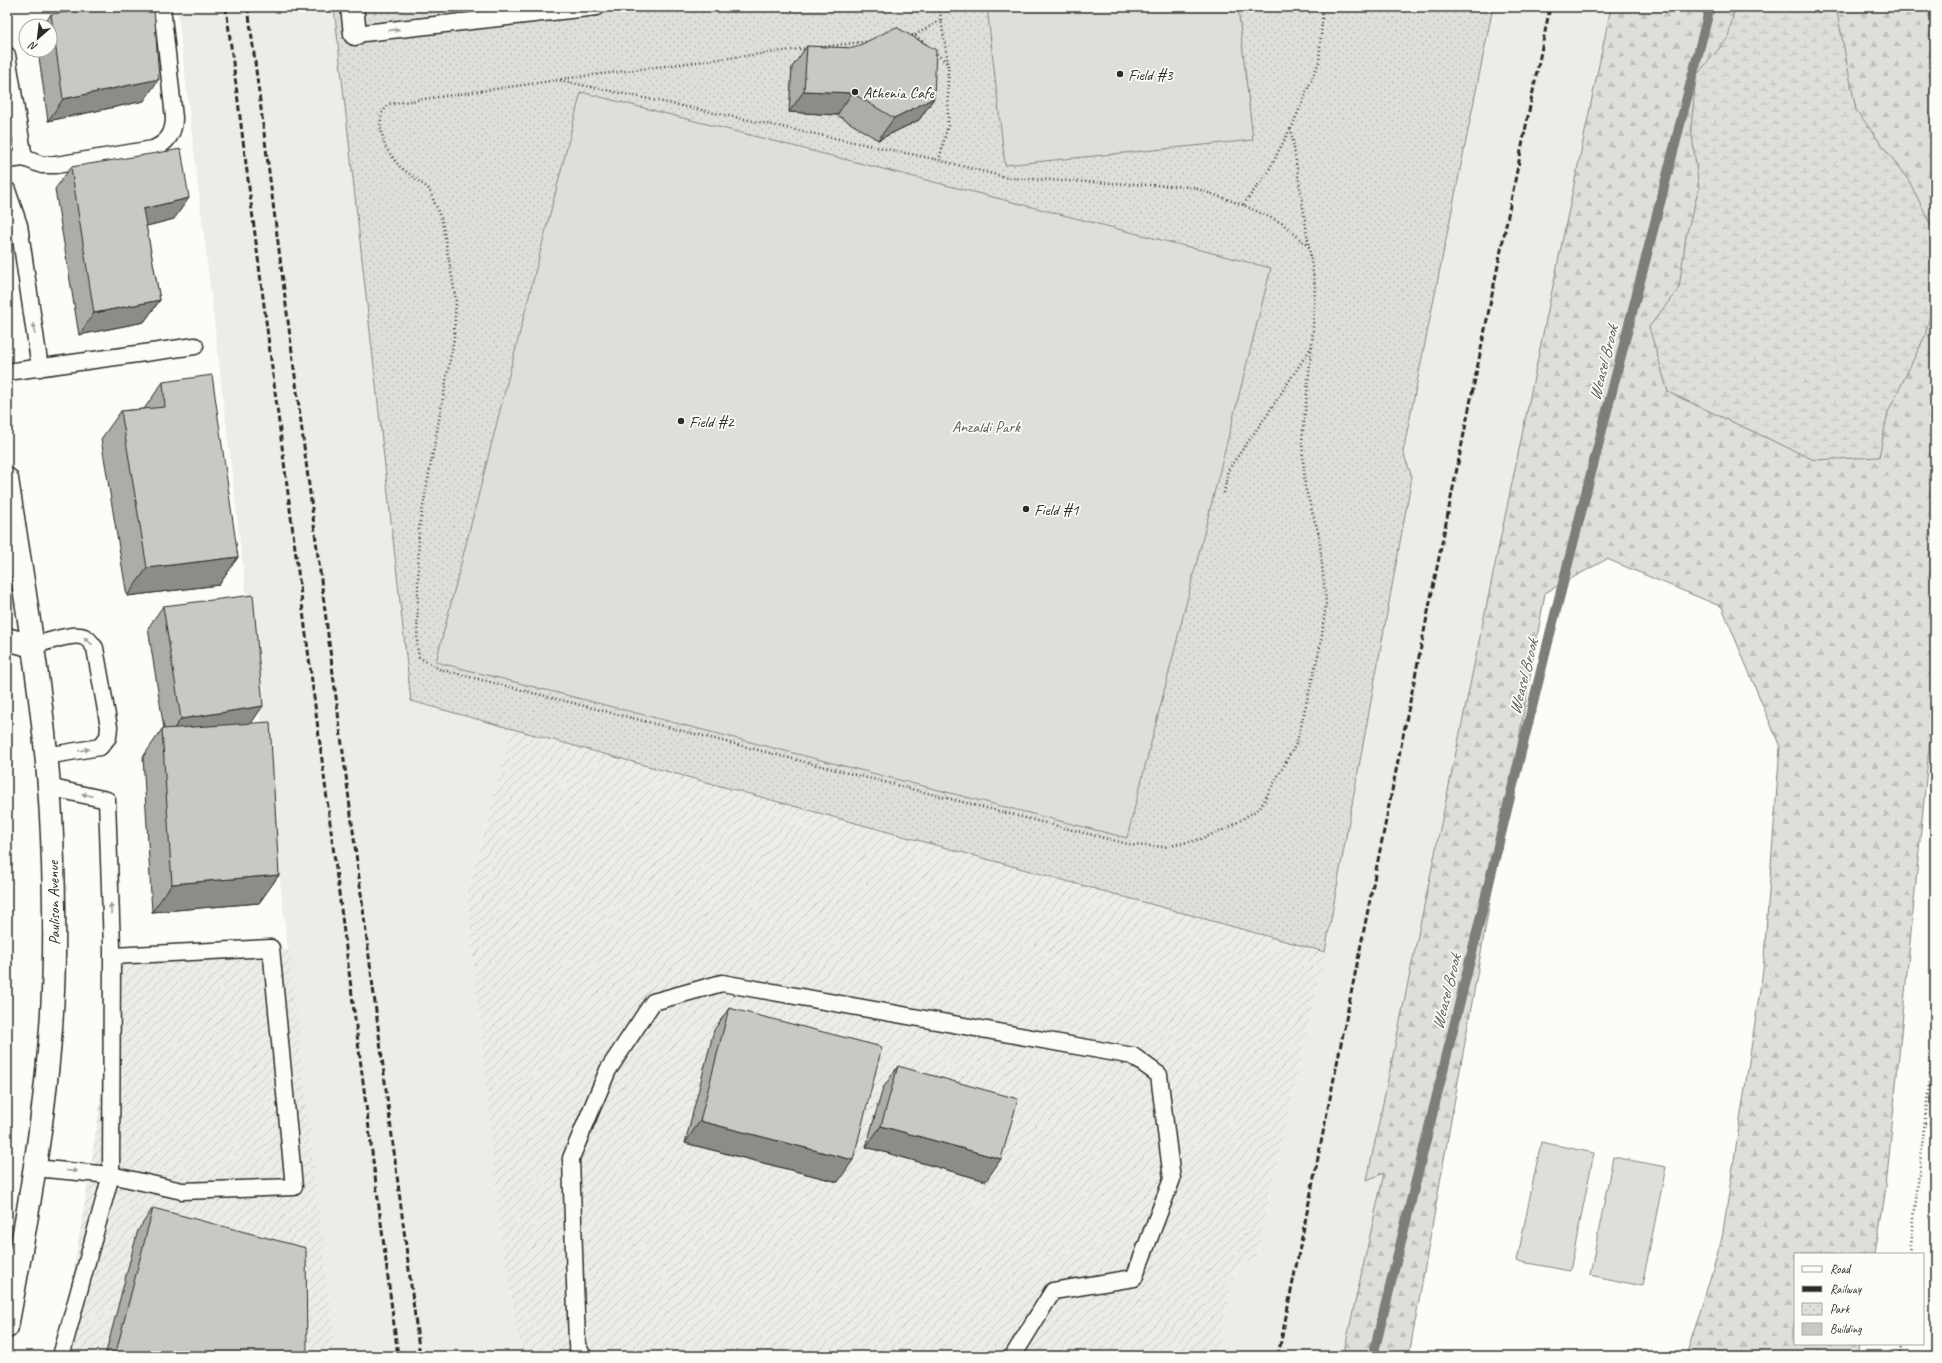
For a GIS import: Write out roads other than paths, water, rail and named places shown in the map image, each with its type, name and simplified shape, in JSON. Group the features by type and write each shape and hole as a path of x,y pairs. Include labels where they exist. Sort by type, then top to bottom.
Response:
{"main road":[{"path":"352,7 355,34"},
{"name":"Paulison Avenue","path":"7,478 32,646 46,756 52,836 54,940 49,1050 34,1168 7,1327"},
{"path":"7,639 32,646"}],"lane":[{"path":"7,160 24,158 42,165 56,165 153,149 163,145 171,135 174,126 174,118 162,7"},
{"path":"355,34 597,7"},
{"path":"7,55 24,158"},
{"path":"7,190 19,225 40,368"},
{"path":"7,372 195,346"},
{"path":"32,646 77,635 85,637 91,642 95,648 109,727 108,737 100,747 46,756"},
{"path":"48,787 107,800 112,952 111,1175 61,1356"},
{"path":"34,1168 111,1175 182,1191 294,1187 271,948 112,952"},
{"path":"583,1356 577,1345 570,1158 608,1070 653,1002 722,983 1133,1056 1159,1075 1172,1179 1134,1278 1053,1291 1013,1356"}],"waterway":[{"name":"Weasel Brook","path":"1373,1356 1550,634 1710,7"}],"railway":[{"path":"226,7 398,1356"},
{"path":"248,7 420,1356"},
{"path":"1278,1356 1550,7"}],"place":[{"name":"Field #3","path":"1120,74"},
{"name":"Athenia Cafe","path":"855,92"},
{"name":"Field #2","path":"681,421"},
{"name":"Field #1","path":"1026,509"}],"park label":[{"name":"Anzaldi Park","path":"986,426"}]}
